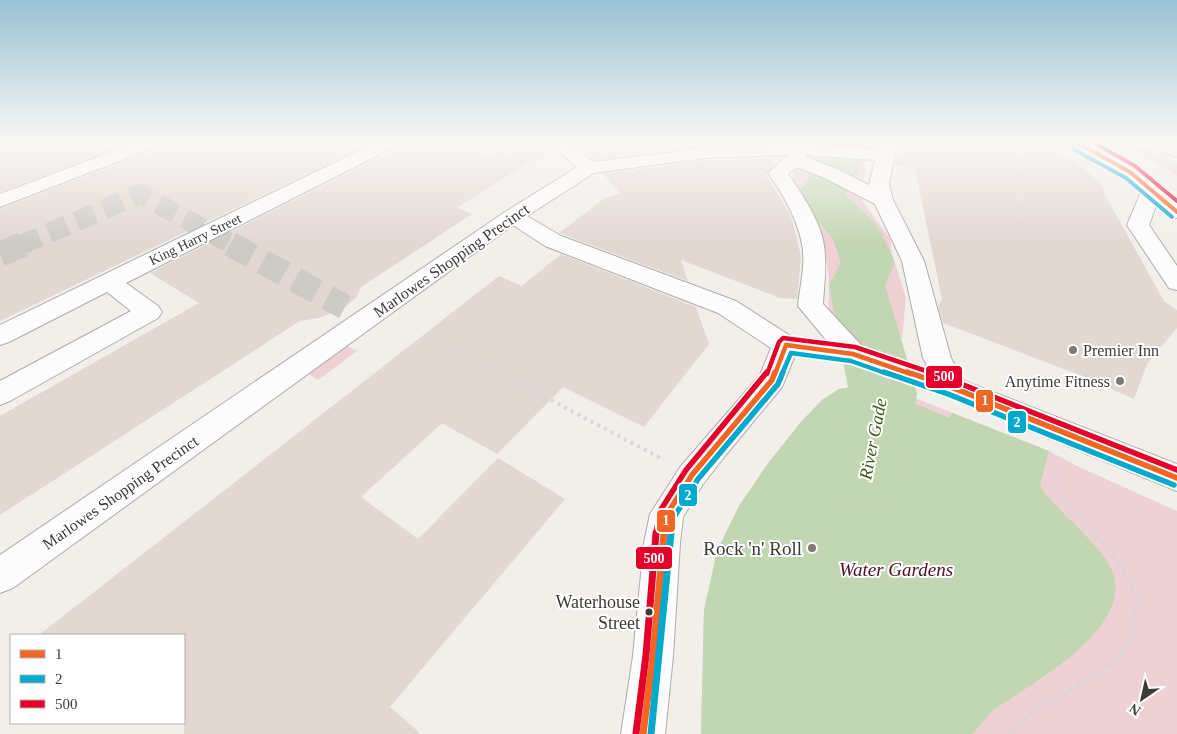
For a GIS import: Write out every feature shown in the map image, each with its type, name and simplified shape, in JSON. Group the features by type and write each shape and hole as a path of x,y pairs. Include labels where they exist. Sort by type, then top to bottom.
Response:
{"street":[{"path":"0,201 64,176"},
{"path":"84,188 93,176"},
{"name":"King Harry Street","path":"0,336 321,176"},
{"name":"Marlowes Shopping Precinct","path":"0,576 356,313 576,176"},
{"path":"780,176 796,199 813,244 814,272 810,306 853,354"},
{"path":"836,176 883,200"},
{"path":"882,176 879,184 883,200 913,261 937,358 951,388"},
{"path":"1136,176 1177,212"},
{"path":"0,216 35,188"},
{"path":"1152,190 1138,225 1177,283"},
{"path":"512,216 553,241 727,308 786,345 853,354 951,388 1177,478"},
{"path":"0,394 149,312 108,282"},
{"path":"643,734 653,656 662,543 667,514 692,475 772,380 786,345"}],"path":[{"path":"426,334 692,475"},
{"path":"1012,734 1029,714 1098,674 1129,646 1137,594 1112,552 1079,514 1054,490 1056,463 1065,433"}],"green space":[{"path":"793,176 864,176 860,195 890,239 892,254 906,298 902,339 875,332 828,311 828,276 823,243 811,211 792,182"},
{"path":"338,341 357,351 318,380 300,368"},
{"name":"Water Gardens","path":"858,386 897,391 1049,451 1077,466 1177,511 1177,734 701,734 704,610 717,551 739,506 769,462 801,422 822,400 839,389"}],"water":[{"name":"Water Gardens","path":"858,386 897,391 911,396 909,401 950,418 952,413 1049,451 1040,486 1108,563 1115,583 1113,603 1104,622 1071,656 995,709 972,734 701,734 704,610 717,551 739,506 769,462 801,422 822,400 839,389"}],"building":[{"path":"0,176 42,176 0,192"},
{"path":"85,176 302,176 0,321 0,209"},
{"path":"341,176 507,176 457,208 472,214 361,287 356,298 345,307 319,318 300,321 0,515 0,416 199,303 150,273"},
{"path":"605,176 767,176 791,216 801,256 797,299 780,298 681,260 688,281 559,233 605,198 620,193"},
{"path":"917,176 1092,176 1103,186 1105,195 1164,301 1177,310 1177,328 1147,364 1134,399 1082,376 943,323 938,306 942,299"},
{"path":"561,254 696,307 709,344 644,427 563,387 497,454 442,423 361,497 418,539 498,458 565,499 390,707 421,734 184,734 185,634 40,634 499,276 522,286"}],"waterway":[{"name":"River Gade","path":"834,176 821,194 824,203 855,232 868,263 857,285 883,393 865,476"}],"tunnel":[{"path":"21,245 140,194 233,245"},
{"path":"0,254 24,244"},
{"path":"230,244 345,307"}],"transit line":[{"name":"2","path":"1123,176 1172,217"},
{"name":"1","path":"1135,176 1177,212"},
{"name":"500","path":"1147,176 1177,201"},
{"name":"500","path":"636,733 646,655 655,542 660,511 686,470 766,376 779,342 783,338 855,347 954,380 1177,470"},
{"name":"1","path":"786,345 853,354 951,387 1177,478"},
{"name":"1","path":"643,734 653,656 662,543 667,514 692,475 772,380 786,345"},
{"name":"2","path":"651,734 660,657 669,544 674,517 698,479 778,384 791,353 851,361 948,394 1174,485"}],"place":[{"name":"Premier Inn","path":"1073,350"},
{"name":"Anytime Fitness","path":"1120,381"},
{"name":"Rock 'n' Roll","path":"812,548"},
{"name":"Waterhouse Street","path":"649,612"}]}
